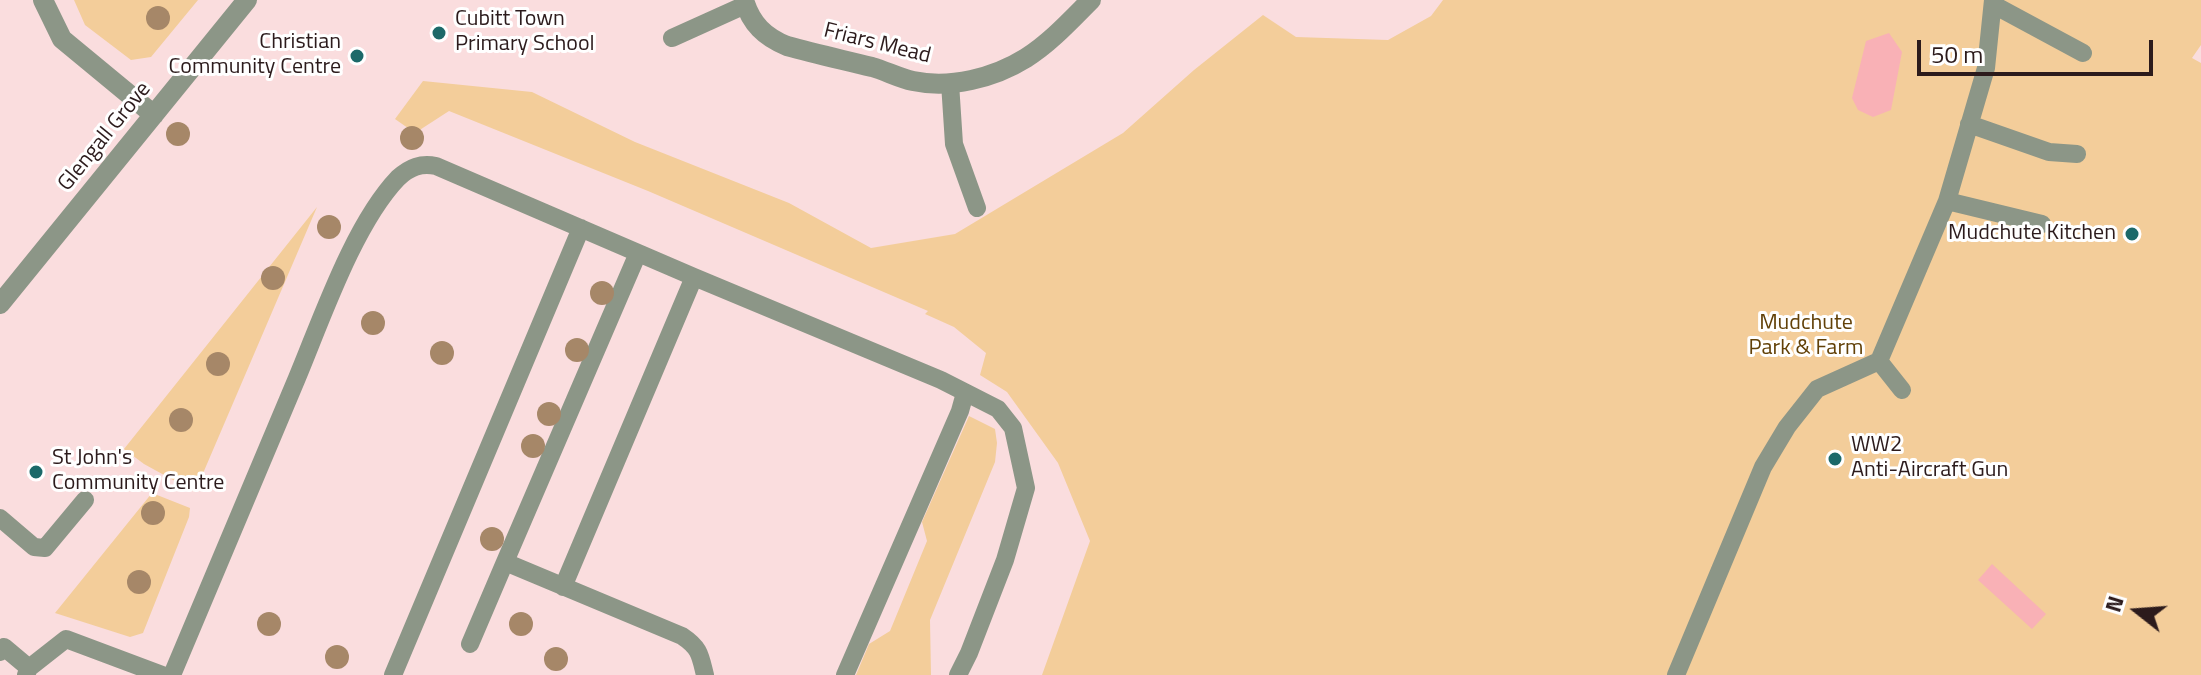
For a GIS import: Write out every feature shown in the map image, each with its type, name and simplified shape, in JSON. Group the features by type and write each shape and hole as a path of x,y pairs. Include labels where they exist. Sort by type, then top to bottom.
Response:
{"street":[{"path":"43,0 62,39 154,115"},
{"name":"Glengall Grove","path":"0,304 247,0"},
{"name":"Friars Mead","path":"745,2 753,22 762,33 787,46 911,80 939,84 979,78 1026,58 1091,0"}],"lane":[{"path":"672,38 745,2"},
{"path":"1676,675 1763,467 1787,427 1817,389 1879,361 1947,201 1986,68 1993,3 2083,53"},
{"path":"950,83 954,144 977,208"},
{"path":"1969,124 2049,152 2077,154"},
{"path":"172,675 362,230 395,181 406,171 425,164 436,166 941,380 998,409 1013,428 1026,488 1005,560 958,675"},
{"path":"1947,201 2042,224"},
{"path":"393,675 581,228"},
{"path":"470,644 638,253"},
{"path":"563,587 694,277"},
{"path":"1879,361 1902,390"},
{"path":"845,675 960,411 965,393"},
{"path":"0,518 34,547 45,548 85,500"},
{"path":"505,562 682,636 701,655 705,675"},
{"path":"0,652 4,647 28,671 66,639 162,675"}],"green space":[{"path":"74,0 198,0 151,57 131,60 85,25"},
{"name":"Mudchute Park & Farm","path":"1443,0 2201,0 2201,45 2192,58 2201,63 2201,675 1042,675 1090,541 1058,463 1007,392 980,375 986,353 954,327 925,314 928,311 648,191 449,111 415,133 395,119 423,81 532,92 635,142 789,203 871,248 955,234 1123,133 1194,70 1263,15 1296,37 1388,40 1431,16"},
{"path":"317,207 195,492 144,464 124,449"},
{"path":"969,416 995,429 995,462 930,620 931,675 856,675 869,644 890,631 927,541 922,522"},
{"path":"152,493 190,508 143,633 130,637 55,613"}],"shaded area":[{"path":"1889,33 1902,52 1891,110 1873,117 1858,110 1852,98 1866,41"},
{"path":"1992,564 2046,614 2032,629 1978,580"}],"place":[{"name":"Cubitt Town Primary School","path":"439,33"},
{"name":"Christian Community Centre","path":"357,56"},
{"name":"Mudchute Kitchen","path":"2132,234"},
{"name":"WW2 Anti-Aircraft Gun","path":"1835,459"},
{"name":"St John's Community Centre","path":"36,472"}]}
